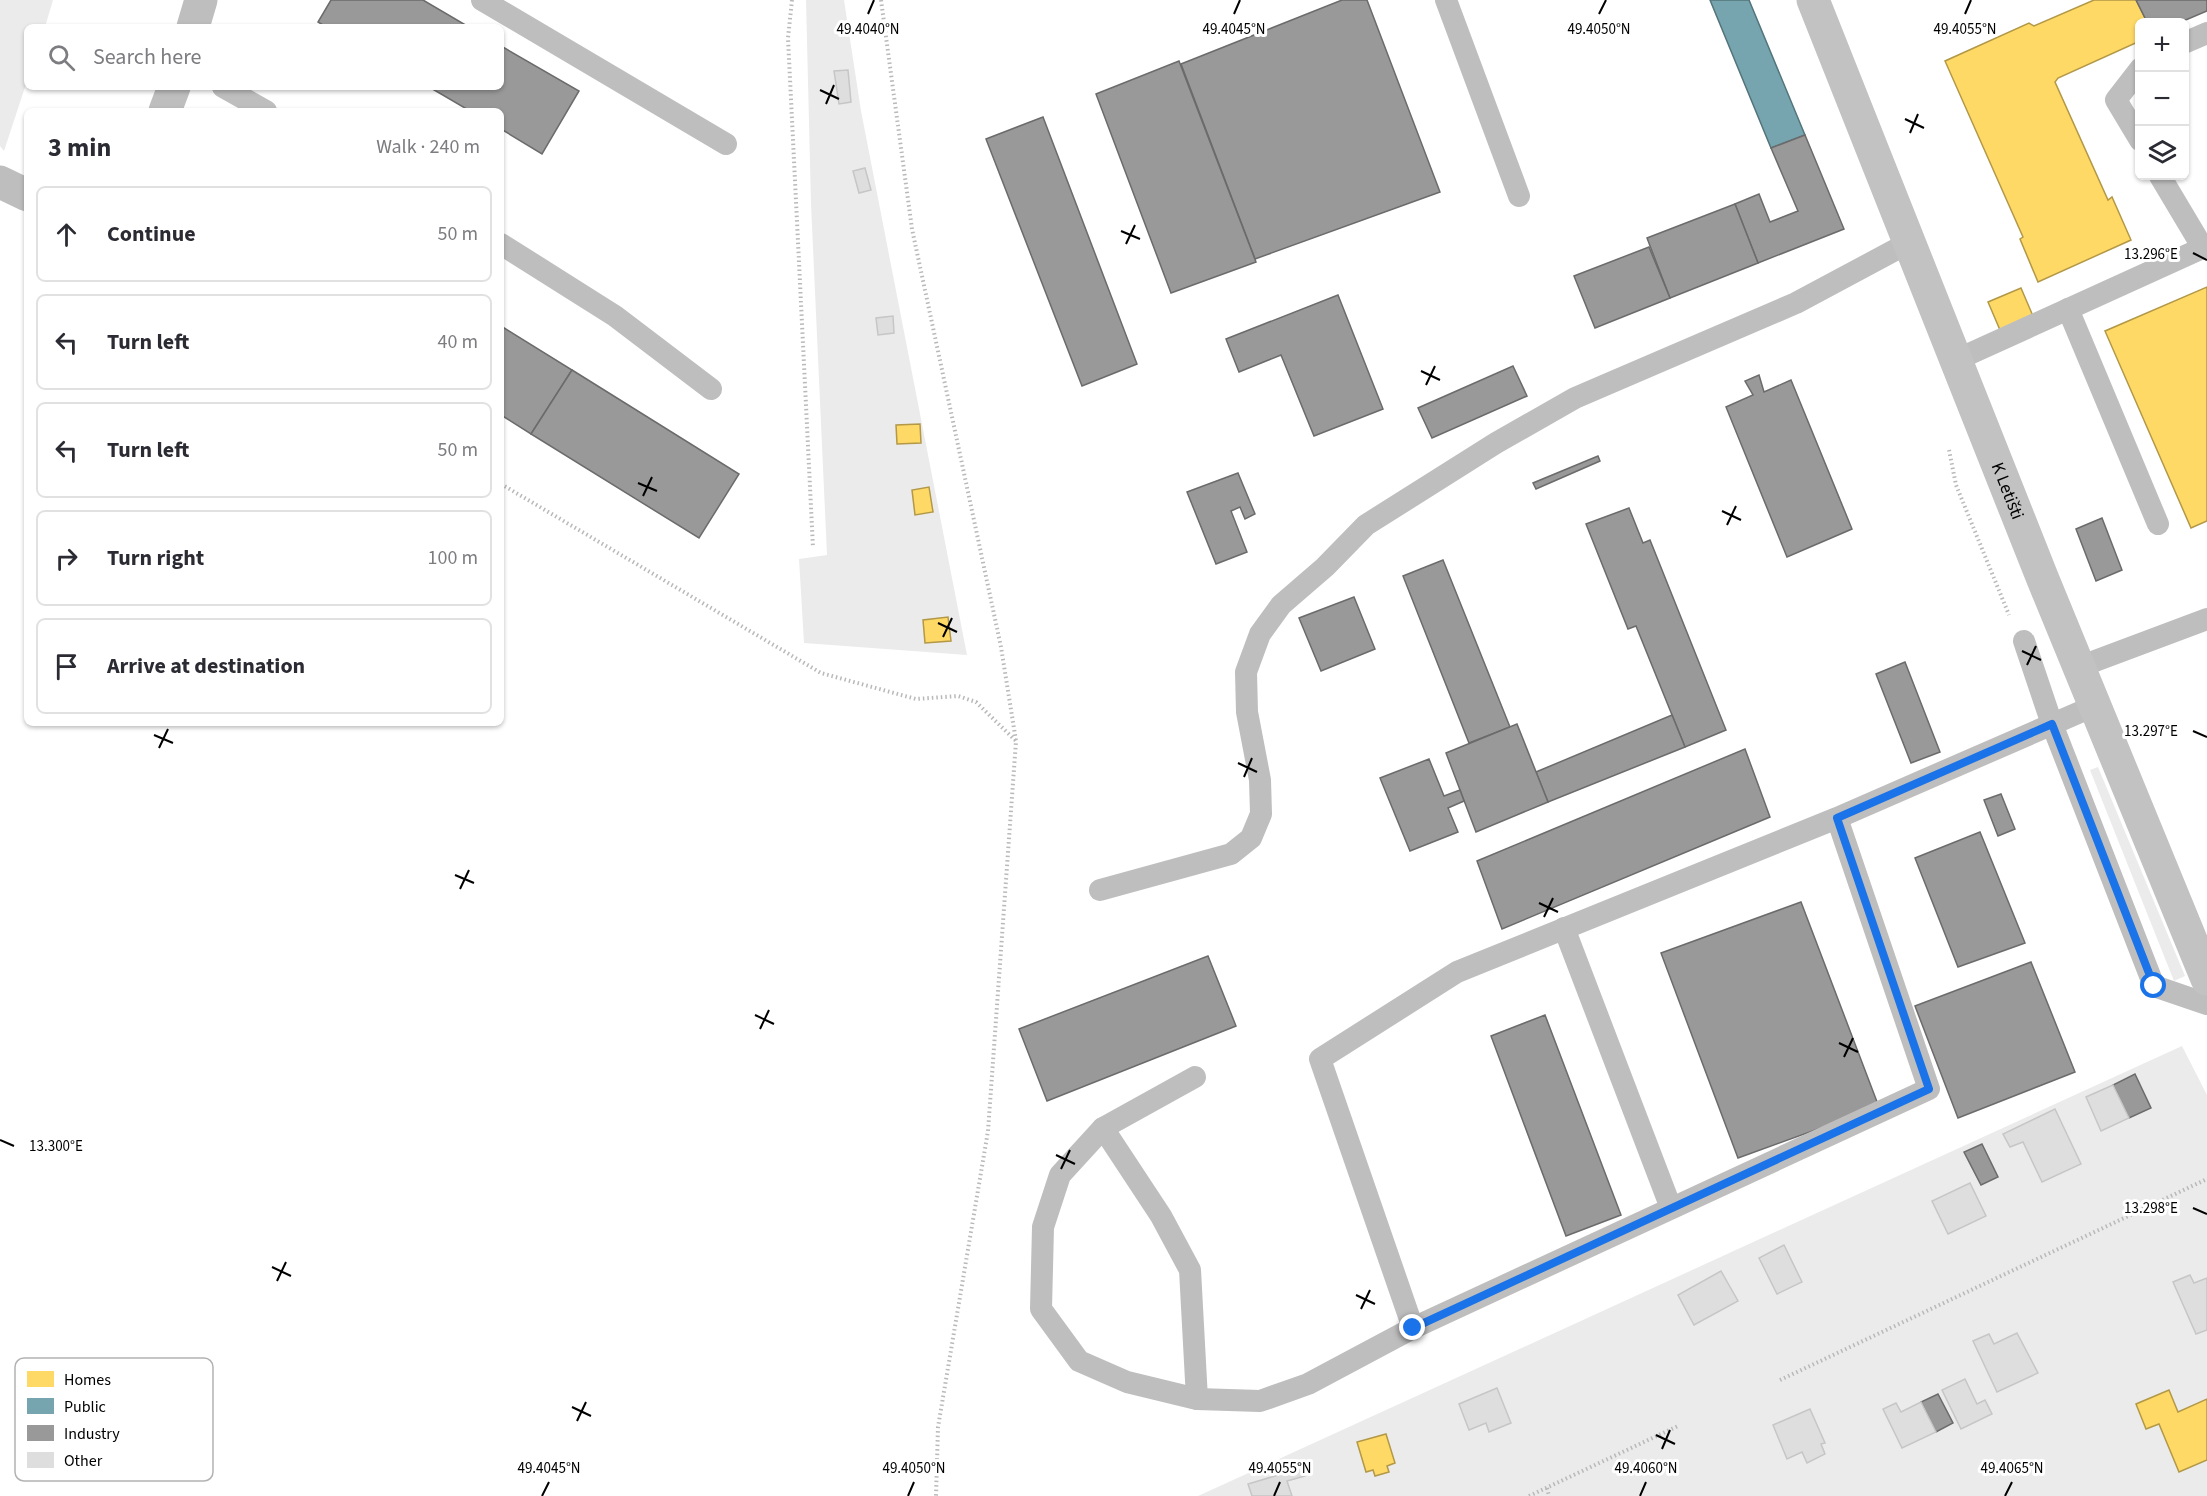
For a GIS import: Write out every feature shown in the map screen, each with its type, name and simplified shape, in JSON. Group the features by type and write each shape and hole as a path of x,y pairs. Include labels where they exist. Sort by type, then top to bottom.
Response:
{"main road":[{"name":"K Letišti","path":"1814,0 2094,706 2207,979"}],"street":[{"path":"194,24 201,0"},
{"path":"166,108 173,90"},
{"path":"0,182 24,194"}],"lane":[{"path":"482,0 726,144"},
{"path":"1446,0 1519,196"},
{"path":"2189,41 2207,33"},
{"path":"2135,133 2116,100 2137,72"},
{"path":"228,90 261,108"},
{"path":"1956,360 2205,247 2163,180"},
{"path":"1100,890 1231,854 1251,838 1261,814 1260,780 1247,712 1246,672 1260,634 1281,605 1325,567 1366,525 1496,443 1575,398 1796,303 1910,242"},
{"path":"504,246 615,315 711,389"},
{"path":"2068,309 2158,524"},
{"path":"2079,667 2207,619"},
{"path":"2024,641 2052,724 2154,986 2207,1004"},
{"path":"1413,1328 1320,1059 1457,972 1837,818 2094,706"},
{"path":"1195,1077 1103,1128 1060,1175 1043,1227 1041,1309 1079,1361 1127,1382 1197,1400 1260,1401 1308,1384 1413,1328 1929,1089 1837,818"},
{"path":"1564,928 1671,1208"},
{"path":"1103,1128 1161,1216 1190,1270 1197,1400"}],"path":[{"path":"792,0 788,38 813,548"},
{"path":"880,0 912,229 1001,647 1016,741 987,1131 938,1427 936,1496"},
{"path":"504,486 821,673 916,699 958,696 976,702 1016,741"},
{"path":"1780,1380 2207,1179"},
{"path":"1529,1496 1678,1426"},
{"path":"1547,1488 1549,1496"}],"shaded area":[{"path":"0,0 53,0 46,24 24,24 24,90 4,151 0,146"},
{"path":"806,0 844,0 861,111 967,655 804,643 799,559 827,555 811,204"},
{"path":"2098,767 2185,976 2174,981 2090,770"},
{"path":"2182,1046 2207,1095 2207,1496 1198,1496"}],"building: Homes":[{"path":"2094,0 2136,0 2145,18 2135,18 2135,43 2058,78 2055,82 2108,200 2112,197 2131,240 2038,282 2020,239 2023,237 1945,61 2029,23 2034,26"},
{"path":"2207,287 2207,521 2191,528 2105,331"},
{"path":"2021,288 2033,316 2000,330 1988,302"},
{"path":"920,424 921,443 897,444 896,425"},
{"path":"929,487 933,512 915,515 912,490"},
{"path":"948,617 951,641 925,643 923,620"},
{"path":"2169,1390 2178,1412 2207,1399 2207,1460 2179,1472 2159,1424 2146,1429 2136,1404"},
{"path":"1386,1434 1395,1463 1387,1466 1389,1472 1375,1476 1373,1470 1366,1472 1357,1442"}],"building: Public":[{"path":"1710,0 1749,0 1805,135 1771,148"}],"building: Industry":[{"path":"331,0 423,0 464,24 321,24 318,22"},
{"path":"1342,0 1367,0 1440,192 1255,259 1181,64"},
{"path":"2136,0 2207,0 2207,11 2189,19 2145,18"},
{"path":"504,48 579,91 542,154 504,131 504,108 465,108 434,90 504,90"},
{"path":"1179,61 1256,262 1171,293 1096,94"},
{"path":"1043,117 1137,364 1082,386 986,139"},
{"path":"1805,135 1844,229 1758,263 1735,204 1759,194 1770,222 1798,211 1771,148"},
{"path":"1735,204 1758,263 1670,298 1647,238"},
{"path":"1649,247 1670,298 1595,328 1574,276"},
{"path":"1338,295 1383,409 1314,436 1281,355 1239,372 1226,339"},
{"path":"504,328 572,370 531,434 504,417"},
{"path":"1513,366 1527,396 1432,438 1418,408"},
{"path":"572,370 739,474 699,538 531,434"},
{"path":"1759,375 1764,392 1791,380 1852,529 1787,557 1726,407 1753,395 1745,381"},
{"path":"1598,456 1600,461 1536,489 1533,483"},
{"path":"1238,473 1255,514 1245,519 1240,507 1231,511 1247,552 1216,564 1187,492"},
{"path":"1629,508 1643,543 1650,540 1726,730 1685,747 1636,626 1628,629 1586,524"},
{"path":"2102,518 2122,570 2096,581 2076,529"},
{"path":"1443,560 1510,727 1469,743 1403,576"},
{"path":"1354,597 1375,649 1321,671 1299,618"},
{"path":"1905,662 1940,752 1911,763 1876,674"},
{"path":"1672,715 1685,747 1548,802 1536,772"},
{"path":"1517,724 1548,802 1476,832 1446,753"},
{"path":"1745,749 1770,817 1502,929 1477,861"},
{"path":"1429,759 1444,796 1460,790 1464,801 1448,808 1458,832 1410,851 1380,778"},
{"path":"2001,794 2015,829 1998,836 1984,800"},
{"path":"1980,832 2025,943 1958,967 1915,858"},
{"path":"1801,902 1879,1107 1738,1158 1661,953"},
{"path":"1208,956 1236,1026 1047,1101 1019,1029"},
{"path":"2031,962 2075,1072 1958,1118 1915,1006"},
{"path":"1545,1015 1621,1215 1566,1236 1491,1036"},
{"path":"2135,1074 2151,1108 2129,1118 2113,1085"},
{"path":"1982,1144 1998,1177 1981,1185 1964,1152"},
{"path":"1938,1394 1953,1423 1936,1432 1921,1402"}],"building: Other":[{"path":"848,70 851,102 839,104 834,71"},
{"path":"865,168 871,190 859,193 853,171"},
{"path":"893,316 894,333 878,335 876,318"},
{"path":"2113,1085 2129,1118 2101,1131 2086,1097"},
{"path":"2055,1109 2081,1164 2042,1182 2023,1142 2010,1147 2003,1134"},
{"path":"1970,1183 1986,1216 1948,1234 1932,1201"},
{"path":"1784,1245 1802,1282 1777,1294 1759,1258"},
{"path":"1721,1271 1738,1301 1694,1325 1678,1295"},
{"path":"2190,1275 2194,1283 2207,1278 2207,1330 2196,1334 2173,1282"},
{"path":"2017,1333 2038,1373 1997,1392 1973,1341 1989,1334 1994,1344"},
{"path":"1965,1379 1977,1404 1985,1400 1992,1414 1961,1429 1942,1390"},
{"path":"1497,1388 1511,1423 1489,1432 1486,1423 1469,1430 1459,1404"},
{"path":"1921,1402 1936,1432 1902,1448 1883,1409 1896,1403 1901,1412"},
{"path":"1810,1409 1825,1443 1821,1444 1825,1454 1807,1463 1802,1452 1787,1459 1773,1425"},
{"path":"1301,1463 1305,1476 1287,1481 1292,1496 1252,1496 1248,1484 1285,1473 1284,1468"}],"route":[{"path":"1413,1328 1929,1089 1837,818 2052,724 2154,986"}]}
